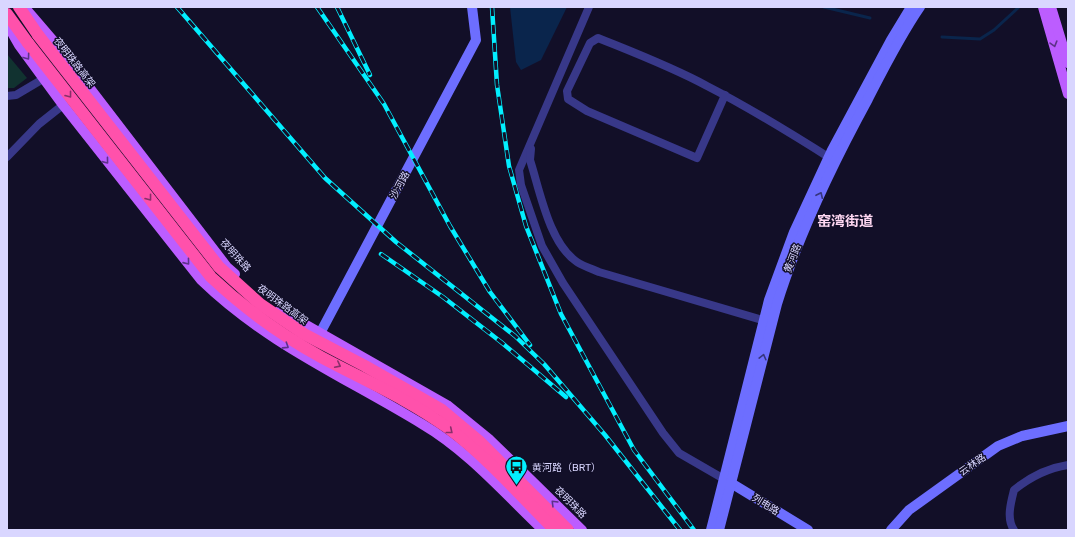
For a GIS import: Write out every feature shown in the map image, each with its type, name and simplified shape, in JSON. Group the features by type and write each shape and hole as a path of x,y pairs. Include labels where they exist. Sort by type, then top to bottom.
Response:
{"highway":[{"name":"夜明珠路高架","path":"19,7 38,35 219,267 260,304 304,334 365,366 442,410 479,441 568,530"},
{"path":"7,14 211,277 236,300 275,328 321,356 389,391 448,428 483,458 555,530"}],"main road":[{"name":"夜明珠路","path":"24,7 56,44 227,267 260,297 319,334 447,405 490,440 582,530"},
{"name":"沙河路","path":"306,359 476,40 472,7"},
{"name":"黄河路","path":"711,530 727,481 768,321 790,263 832,159 890,40 911,7"},
{"name":"黄河路","path":"832,159 898,42 920,7"},
{"path":"1043,7 1068,94"},
{"path":"1051,7 1068,63"},
{"path":"7,24 18,45 63,105 201,280 223,301 249,322 306,359 423,424 465,455 543,530"},
{"name":"云林路","path":"891,530 909,510 998,446 1022,436 1068,426"},
{"name":"黄河路","path":"719,530 727,481"},
{"name":"列电路","path":"727,481 808,530"}],"street":[{"path":"589,7 519,170 521,185 542,246 564,283 663,433 679,453 727,481"},
{"path":"725,95 697,158 587,111 568,99 567,91 590,43 598,38 656,61 725,95 832,159"},
{"path":"7,96 16,95 43,79"},
{"path":"7,157 39,124 63,105"},
{"path":"531,144 530,160 552,228 562,248 577,262 599,272 768,321"},
{"path":"1014,530 1011,526 1010,508 1014,490 1026,481 1043,472 1068,465"}],"green space":[{"path":"7,54 27,78 14,88 7,88"}],"water":[{"path":"510,7 567,7 541,60 521,70 516,62"}],"waterway":[{"path":"824,7 870,18"},
{"path":"942,37 980,39 994,30 1019,7"}],"railway":[{"path":"177,7 325,178 396,242 515,336 544,364 605,435 680,530"},
{"path":"317,7 384,104 450,226 490,292 530,345"},
{"path":"337,7 370,75"},
{"path":"492,7 497,85 509,166 526,226 561,314 634,450 694,530"},
{"path":"381,254 443,297 501,342 566,397"}],"place":[{"name":"黄河路（BRT）","path":"517,486"}],"district":[{"name":"窑湾街道","path":"845,221"}]}
